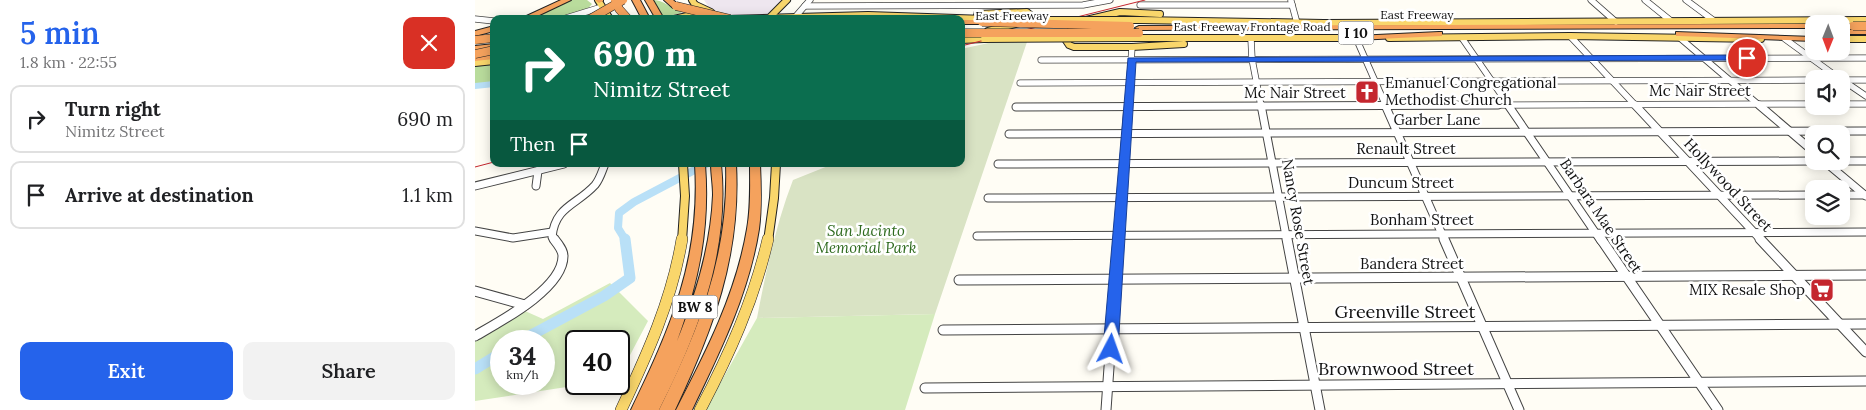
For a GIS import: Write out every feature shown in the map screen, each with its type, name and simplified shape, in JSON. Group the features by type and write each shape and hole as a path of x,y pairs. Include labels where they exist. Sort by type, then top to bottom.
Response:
{"highway":[{"path":"533,15 567,0"},
{"path":"615,0 624,15"},
{"path":"597,15 623,0"},
{"path":"637,0 644,15"},
{"path":"649,0 658,15"},
{"path":"667,0 676,6 715,15"},
{"path":"1649,30 1800,20"},
{"name":"East Freeway","path":"965,22 1460,33 1805,26"},
{"path":"1324,23 1460,33"},
{"path":"1850,23 1865,28"},
{"name":"East Freeway","path":"965,37 1139,26 1460,33"},
{"path":"1850,30 1865,28"},
{"path":"475,37 490,30"},
{"path":"1649,30 1805,39"},
{"name":"East Freeway","path":"1649,30 1805,32"},
{"path":"1356,38 1460,33"},
{"path":"475,37 490,38"},
{"path":"475,48 490,46"},
{"path":"475,55 490,51"},
{"path":"475,55 490,56"},
{"path":"639,410 675,325 692,275 703,203 700,167"},
{"name":"BW 8","path":"651,410 678,352 701,290 712,248 718,198 716,167"},
{"name":"BW 8","path":"667,410 695,348 716,286 724,254 731,195 731,167"},
{"path":"684,410 721,332 742,271 755,209 755,167"}],"main road":[{"path":"772,15 787,0"},
{"path":"601,4 608,15"},
{"name":"East Freeway Frontage Road","path":"695,5 718,15"},
{"path":"965,21 1014,12 1027,12 1032,16 1028,21 965,36"},
{"path":"1139,26 1113,13 1076,25 1065,39 1069,45 1074,47 1133,47 1251,39"},
{"name":"East Freeway Frontage Road","path":"965,18 1139,26 1251,39 1356,38"},
{"name":"East Freeway Frontage Road","path":"965,37 1139,26 1270,22 1805,20"},
{"path":"1850,23 1865,28"},
{"path":"1850,36 1865,28"},
{"path":"1460,33 1805,39"},
{"path":"475,63 490,61"},
{"name":"BW 8","path":"621,410 645,361 661,322 681,243 686,210 683,167"},
{"path":"700,410 736,339 753,298 764,263 776,193 776,167"}],"street":[{"path":"797,15 810,0"},
{"path":"805,6 962,3 1083,6 1110,0"},
{"path":"1203,5 1222,0"},
{"path":"1591,0 1616,22"},
{"path":"1645,0 1671,21"},
{"path":"1686,0 1713,20"},
{"path":"1139,26 1138,3 1203,5 1291,2 1297,23"},
{"path":"573,15 601,4"},
{"path":"475,19 490,21"},
{"name":"Barbara Mae Street","path":"1460,33 1718,410"},
{"name":"Hollywood Street","path":"1569,36 1866,352"},
{"path":"1356,38 1519,410"},
{"path":"1680,38 1805,145"},
{"name":"Nancy Rose Street","path":"1251,39 1256,82 1320,410"},
{"path":"1785,39 1805,54"},
{"path":"1106,410 1133,47"},
{"path":"1041,60 1805,58"},
{"path":"1850,58 1866,58"},
{"path":"1814,60 1828,70"},
{"path":"1850,79 1866,80"},
{"path":"1020,83 1805,80"},
{"path":"1850,85 1866,96"},
{"name":"Mc Nair Street","path":"1016,107 1805,104"},
{"path":"1850,104 1866,104"},
{"name":"Garber Lane","path":"1009,134 1866,131"},
{"name":"Renault Street","path":"998,164 1805,161"},
{"path":"1850,161 1866,161"},
{"path":"475,186 553,167"},
{"path":"475,336 525,306 557,274 563,254 552,236 557,219 565,208 597,182 604,167"},
{"path":"1836,170 1865,195"},
{"path":"536,186 538,171"},
{"name":"Duncum Street","path":"988,198 1805,195"},
{"path":"1850,195 1865,195"},
{"path":"475,231 513,238 552,232"},
{"name":"Bonham Street","path":"977,236 1866,232"},
{"name":"Bandera Street","path":"959,280 1866,275"},
{"path":"475,291 525,306"},
{"name":"Greenville Street","path":"943,330 1661,327 1866,324"},
{"name":"Brownwood Street","path":"925,388 1699,384 1866,381"}],"shaded area":[{"path":"704,0 783,0 769,14 734,15 710,9"}],"green space":[{"path":"571,0 587,0 592,4 587,9 574,15 537,15"},
{"path":"652,0 664,3 682,13 672,15 662,15"},
{"name":"San Jacinto Memorial Park","path":"993,42 1027,42 935,314 757,318 772,248 793,180 826,167 965,167 965,48"},
{"path":"490,64 490,83 475,85 475,66"},
{"path":"610,283 648,321 630,355 630,330 565,330 565,387 555,389 555,330 490,330 490,395 514,395 475,401 475,330 516,307 543,319"},
{"path":"935,314 905,410 705,410 757,318"}],"waterway":[{"path":"475,86 490,84"},
{"path":"625,239 618,228 619,213 634,202 700,167"},
{"path":"541,330 604,296 630,278 625,239"},
{"path":"475,369 490,360"}],"railway":[{"path":"965,45 1145,0"},
{"path":"475,167 490,163"}],"place":[{"name":"Emanuel Congregational Methodist Church","path":"1367,92"},
{"name":"MIX Resale Shop","path":"1822,290"}],"route":[{"path":"1111,349 1131,60 1747,58"}]}
